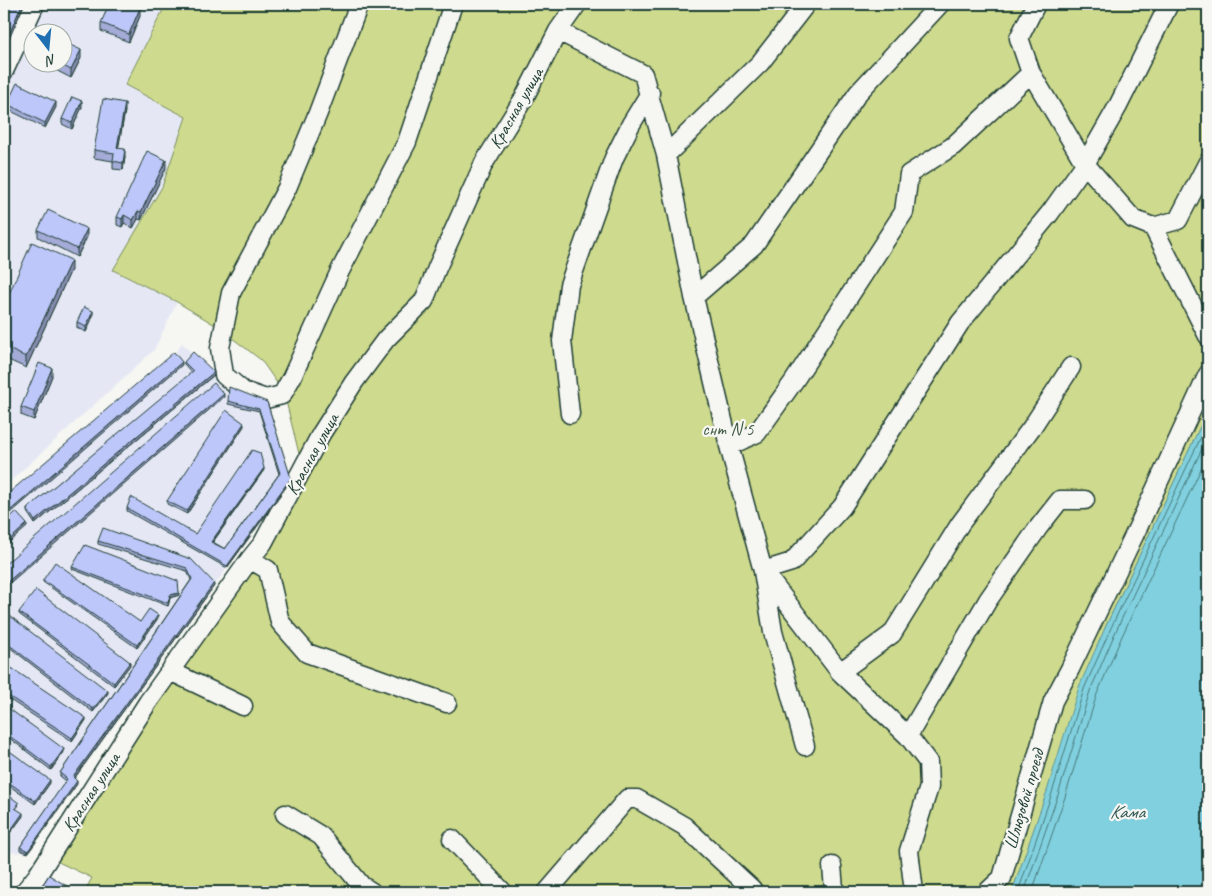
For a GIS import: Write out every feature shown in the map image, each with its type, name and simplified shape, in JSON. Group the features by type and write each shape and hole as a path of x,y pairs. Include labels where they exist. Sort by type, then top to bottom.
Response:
{"street":[{"path":"4,71 35,4"},
{"path":"359,4 318,113 287,188 231,293 220,348 224,375 243,391 266,399 282,395 292,377 340,271 407,142 453,4"},
{"name":"Красная улица","path":"24,892 37,876 148,702 263,543 321,434 354,382 386,339 424,301 484,162 524,98 558,32 577,4"},
{"path":"666,155 760,62 806,4"},
{"path":"694,297 754,245 858,93 940,4"},
{"path":"1036,4 1019,38 1031,73 1085,164 1133,219 1153,227 1178,220 1208,162"},
{"path":"763,571 792,562 842,507 960,323 1050,213 1085,164 1118,106 1169,4"},
{"path":"558,32 643,74 650,94 666,155 694,297 728,446 763,571 773,632 805,746"},
{"path":"728,446 757,434 794,381 904,212 909,174 953,146 1031,73"},
{"path":"570,414 562,341 569,285 614,158 631,124 650,94"},
{"path":"1153,227 1208,336"},
{"path":"840,672 892,634 960,524 1032,427 1071,367"},
{"name":"Шлюзовой проезд","path":"987,892 1002,878 1053,701 1139,525 1208,374"},
{"path":"908,736 988,600 1038,528 1060,500 1085,500"},
{"path":"250,559 268,570 280,622 307,653 447,704"},
{"path":"763,571 840,672 908,736 928,762 929,787 909,851 914,892"},
{"path":"170,671 243,706"},
{"path":"546,892 627,798 637,799 684,826 752,889 751,892"},
{"path":"285,814 321,836 362,890"},
{"path":"452,839 503,892"},
{"path":"832,866 835,892"}],"shaded area":[{"path":"4,4 166,4 125,85 186,117 162,187 114,270 177,302 154,350 4,487"},
{"path":"182,343 229,390 267,405 291,480 74,780 77,784 28,853 4,851 4,499 174,355"}],"green space":[{"name":"снт N 5","path":"166,4 1208,4 1208,410 1105,628 1012,892 84,892 92,878 52,859 305,478 284,393 261,360 215,325 177,302 113,270 162,187 186,117 125,85"}],"water":[{"name":"Кама","path":"1208,410 1208,892 1012,892 1047,791 1079,687"}],"building":[{"path":"4,4 22,4 4,46"},
{"path":"109,4 130,4 140,8 129,34 101,23"},
{"path":"72,46 81,50 72,68"},
{"path":"17,83 56,102 45,123 7,104"},
{"path":"72,97 82,101 72,123 62,119"},
{"path":"103,99 125,103 117,148 125,149 123,163 113,161 114,153 94,150"},
{"path":"147,151 166,160 141,212 138,211 133,220 124,215 122,219 117,217"},
{"path":"48,210 87,229 77,249 38,230"},
{"path":"32,242 71,260 26,357 4,347 4,305"},
{"path":"84,307 93,311 86,327 77,322"},
{"path":"174,352 182,362 4,516 4,497"},
{"path":"193,352 214,372 35,521 27,509 193,371 184,362"},
{"path":"39,363 52,368 34,412 21,407"},
{"path":"214,383 224,394 4,585 4,565"},
{"path":"229,387 267,402 291,478 227,566 127,508 131,497 195,534 252,450 260,453 264,468 211,542 225,549 280,473 259,409 228,401"},
{"path":"226,410 244,423 187,511 167,501"},
{"path":"16,512 27,524 4,545 4,523"},
{"path":"103,528 191,559 214,583 73,777 77,781 28,851 20,847 67,779 60,773 192,579 187,568 98,541"},
{"path":"85,545 178,581 179,593 170,595 168,603 72,567"},
{"path":"55,562 140,622 149,609 158,615 137,645 43,580"},
{"path":"36,590 130,662 114,683 19,612"},
{"path":"10,616 108,691 93,709 4,641 4,624"},
{"path":"4,663 86,718 72,738 4,693"},
{"path":"4,705 64,749 51,767 4,732"},
{"path":"4,747 50,780 35,801 4,779"},
{"path":"4,792 19,803 15,808 23,813 11,830 4,824"},
{"path":"49,875 70,888 67,892 38,892"}]}
